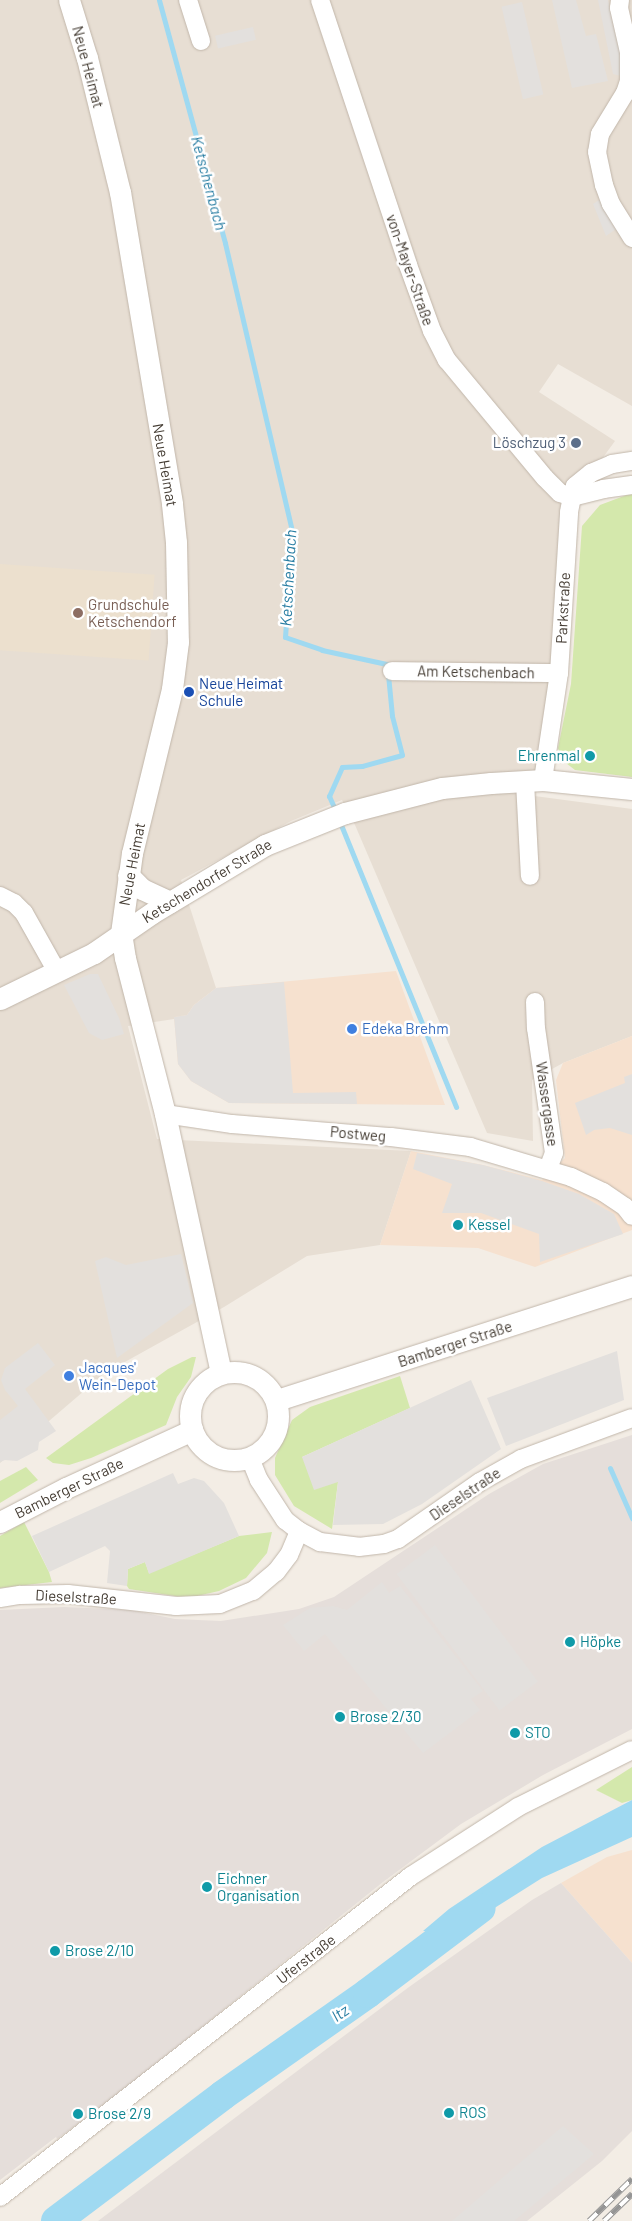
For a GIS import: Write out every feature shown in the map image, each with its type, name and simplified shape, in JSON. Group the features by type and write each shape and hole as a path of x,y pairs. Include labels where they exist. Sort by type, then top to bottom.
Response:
{"street":[{"name":"Neue Heimat","path":"70,0 87,58 120,192 172,504 176,542 178,642 172,689 128,875 121,933"},
{"path":"188,0 201,41"},
{"name":"von-Mayer-Straße","path":"320,0 408,265 432,331 447,360 469,389 552,486 560,493 572,497"},
{"path":"620,0 619,8 629,52 629,81 625,93 600,134 597,152 604,185 611,204 632,238"},
{"path":"632,461 612,464 590,473 575,486 572,497 603,489 632,485"},
{"name":"Parkstraße","path":"534,781 559,673 569,512 572,497"},
{"name":"Am Ketschenbach","path":"392,671 559,673"},
{"path":"530,876 534,781"},
{"name":"Ketschendorfer Straße","path":"0,999 94,953 121,933 170,902 265,845 337,816 442,788 491,783 534,781 632,789"},
{"path":"128,875 142,889 170,902"},
{"path":"0,896 14,902 24,913 56,970"},
{"path":"121,933 125,958 165,1114 222,1372"},
{"name":"Wassergasse","path":"535,1002 536,1028 554,1153 548,1168 603,1192 625,1207 632,1216"},
{"name":"Postweg","path":"165,1114 232,1124 391,1137 470,1147 548,1168"},
{"name":"Bamberger Straße","path":"277,1400 632,1286"},
{"path":"238,1371 254,1375 268,1386 277,1400 279,1418 275,1435 265,1449 250,1458 232,1461 215,1456 201,1445 192,1430 190,1412 195,1395 206,1381 222,1372 238,1371"},
{"name":"Dieselstraße","path":"250,1458 259,1480 285,1520 299,1531 320,1542 335,1546 359,1547 384,1544 411,1531 480,1482 521,1459 632,1418"},
{"name":"Bamberger Straße","path":"0,1522 66,1488 192,1430"},
{"name":"Dieselstraße","path":"0,1598 20,1595 68,1594 176,1606 220,1604 254,1591 276,1572 289,1555 299,1531"},
{"name":"Uferstraße","path":"0,2197 411,1876 518,1807 632,1750"}],"shaded area":[{"path":"0,0 632,0 632,406 558,364 539,392 615,441 596,467 565,484 558,616 541,766 527,795 632,809 632,1036 563,1063 532,1080 533,1141 487,1133 355,825 342,800 291,821 181,880 216,988 194,1005 187,1015 174,1019 128,1026 157,1139 411,1151 380,1245 307,1256 224,1307 105,1373 0,1463"},
{"path":"552,0 576,0 586,36 596,34 608,81 572,88"},
{"path":"598,0 608,0 621,57 621,76 613,74"},
{"path":"522,2 543,95 523,99 502,7"},
{"path":"253,27 256,40 218,48 215,36"},
{"path":"604,197 616,229 606,236 593,204"},
{"name":"Grundschule Ketschendorf","path":"0,564 155,575 149,661 0,650"},
{"path":"396,971 445,1105 229,1103 191,1081 178,1064 174,1017 187,1015 194,1005 216,988"},
{"path":"90,974 98,974 119,1018 124,1034 102,1040 89,1033 64,985"},
{"path":"284,982 293,1093 356,1092 357,1104 229,1103 191,1081 178,1064 174,1017 187,1015 194,1005 216,988"},
{"path":"632,1036 632,1230 535,1267 478,1248 380,1245 411,1151 483,1165 542,1180 565,1158 556,1080 563,1063"},
{"path":"632,1074 632,1135 610,1128 594,1130 586,1135 575,1103 625,1083 624,1077"},
{"path":"417,1153 483,1165 542,1181 579,1194 614,1214 623,1234 540,1262 539,1234 481,1213 442,1213 452,1184 413,1169"},
{"path":"181,1254 193,1303 117,1358 95,1261 106,1257 126,1265"},
{"path":"38,1343 55,1365 25,1389 56,1431 39,1442 38,1450 17,1461 5,1460 0,1462 0,1420 18,1406 5,1390 1,1380 5,1368"},
{"path":"617,1351 624,1400 506,1446 487,1398"},
{"path":"471,1380 501,1449 422,1504 383,1524 333,1525 338,1482 314,1490 302,1457"},
{"path":"632,1435 632,1729 543,1775 461,1824 383,1882 116,2096 57,2139 56,2137 0,2180 0,1610 64,1607 131,1610 175,1619 221,1621 299,1609 334,1597 489,1494 543,1464"},
{"path":"173,1473 178,1484 194,1478 204,1481 224,1503 239,1536 149,1574 145,1562 128,1569 127,1586 107,1583 110,1551 105,1546 49,1572 32,1536"},
{"path":"435,1545 538,1682 500,1710 397,1574"},
{"path":"382,1582 389,1593 400,1586 483,1691 471,1699 480,1710 423,1753 325,1634 304,1651 283,1625 310,1608 333,1606 347,1610"},
{"path":"632,1850 632,1963 561,1883 607,1857"},
{"name":"ROS","path":"561,1883 632,1963 632,2131 602,2161 527,2221 98,2221 409,1987 532,1900"},
{"path":"563,2126 594,2154 514,2221 452,2221"}],"green space":[{"path":"632,493 632,777 575,770 562,760 558,748 571,684 582,526 600,505"},
{"path":"192,1357 196,1357 191,1377 177,1397 166,1425 91,1458 69,1465 53,1463 46,1458 168,1369"},
{"path":"400,1376 410,1408 302,1457 338,1482 332,1529 294,1506 275,1475 275,1458 292,1420 310,1407"},
{"path":"26,1467 38,1480 0,1503 0,1481"},
{"path":"24,1522 49,1572 52,1582 0,1588 0,1536"},
{"path":"272,1532 267,1553 246,1578 219,1591 188,1598 129,1589 127,1586 128,1569 145,1562 149,1573 239,1536"},
{"path":"632,1767 632,1800 622,1803 596,1790"}],"water":[{"path":"632,1800 632,1837 542,1878 477,1919 463,1934 423,1931 449,1909 542,1847"}],"waterway":[{"name":"Ketschenbach","path":"159,0 225,243 292,532 285,637 322,650 387,664 392,716 402,755 362,766 342,767 329,796 336,812"},
{"name":"Ketschenbach","path":"339,820 456,1107"},
{"name":"Ketschenbach","path":"610,1468 632,1518"},
{"name":"Itz","path":"56,2221 223,2095 368,1993 481,1908"}],"railway":[{"path":"589,2221 632,2179"},
{"path":"604,2221 632,2194"}],"place":[{"name":"Löschzug 3","path":"576,443"},
{"name":"Grundschule Ketschendorf","path":"78,613"},
{"name":"Neue Heimat Schule","path":"189,692"},
{"name":"Ehrenmal","path":"590,756"},
{"name":"Edeka Brehm","path":"352,1029"},
{"name":"Kessel","path":"458,1225"},
{"name":"Jacques' Wein-Depot","path":"69,1376"},
{"name":"Höpke","path":"570,1642"},
{"name":"Brose 2/30","path":"340,1717"},
{"name":"STO","path":"515,1733"},
{"name":"Eichner Organisation","path":"207,1887"},
{"name":"Brose 2/10","path":"55,1951"},
{"name":"ROS","path":"449,2113"},
{"name":"Brose 2/9","path":"78,2114"}]}
